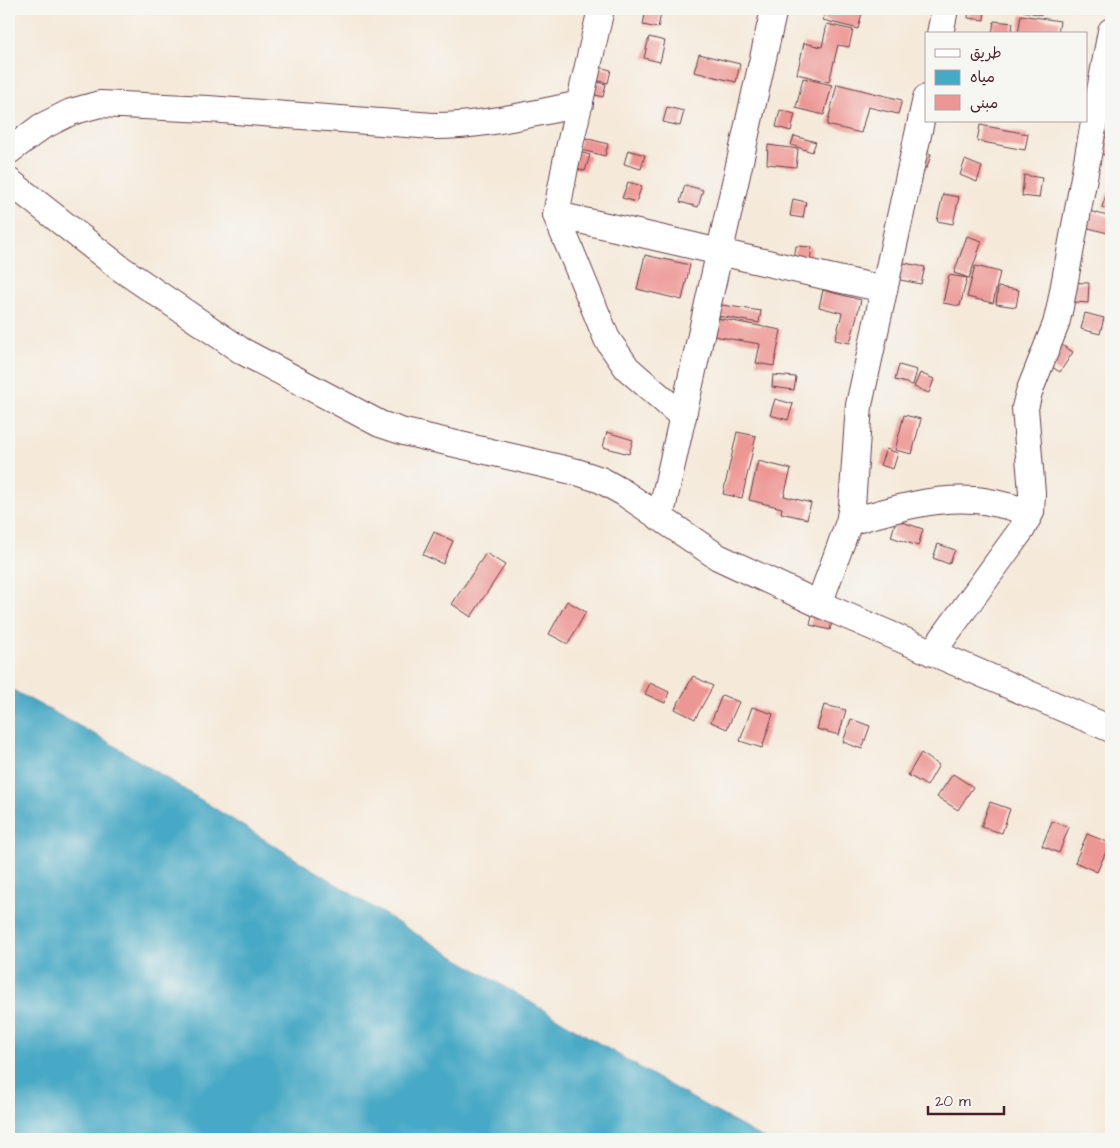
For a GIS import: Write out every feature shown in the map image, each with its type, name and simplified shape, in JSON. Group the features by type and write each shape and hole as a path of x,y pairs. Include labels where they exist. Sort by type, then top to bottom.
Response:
{"street":[{"path":"601,9 566,162 556,215 606,339 611,347 627,368 683,417"},
{"path":"660,518 774,9"},
{"path":"940,32 945,9"},
{"path":"932,653 1022,529 1031,512 1032,493 1025,408 1029,392 1056,324 1060,307 1111,31"},
{"path":"819,604 849,522 852,506 859,405 925,103"},
{"path":"9,151 40,126 71,112 100,104 208,109 460,126 580,104"},
{"path":"9,181 120,268 242,351 380,424 404,432 577,472 593,478 624,493 718,557 819,604 1111,729"},
{"path":"556,215 884,289"},
{"path":"849,522 909,505 950,500 976,500 1031,512"}],"water":[{"path":"9,688 105,740 403,926 657,1078 764,1139 9,1139"}],"building":[{"path":"646,9 662,9 658,28 643,25"},
{"path":"826,9 845,9 862,13 858,29 823,20"},
{"path":"969,9 985,9 984,20 968,18"},
{"path":"1023,9 1043,9 1042,15 1023,11"},
{"path":"1021,15 1060,21 1058,32 1018,32"},
{"path":"994,21 1013,23 1011,32 992,32"},
{"path":"827,24 853,30 849,47 838,45 829,82 797,74 804,43 822,47"},
{"path":"649,37 665,41 660,62 644,58"},
{"path":"699,54 740,64 736,82 694,72"},
{"path":"590,65 611,70 608,83 587,78"},
{"path":"803,78 832,85 824,115 796,108"},
{"path":"588,80 606,84 603,97 585,92"},
{"path":"837,84 902,100 898,114 868,107 861,133 827,125"},
{"path":"667,107 684,111 680,126 663,122"},
{"path":"780,110 795,114 791,131 776,127"},
{"path":"980,125 1028,134 1025,150 977,141"},
{"path":"794,136 816,142 812,152 791,145"},
{"path":"581,137 608,144 605,156 578,149"},
{"path":"1102,137 1111,138 1111,156 1100,154"},
{"path":"768,145 798,149 796,167 767,164"},
{"path":"573,150 590,155 585,171 569,167"},
{"path":"628,150 645,155 641,169 624,164"},
{"path":"914,150 931,154 927,168 910,164"},
{"path":"965,160 982,167 977,182 960,175"},
{"path":"1024,175 1042,178 1039,198 1022,196"},
{"path":"628,182 642,186 636,202 622,198"},
{"path":"685,185 703,190 698,207 680,202"},
{"path":"1108,190 1111,191 1111,210 1102,207"},
{"path":"943,194 959,197 953,224 937,221"},
{"path":"793,199 806,202 803,218 790,216"},
{"path":"1078,208 1111,217 1111,234 1074,224"},
{"path":"967,236 982,241 969,278 954,273"},
{"path":"796,246 812,247 810,262 794,260"},
{"path":"645,255 690,265 682,300 637,289"},
{"path":"894,261 925,267 921,284 890,278"},
{"path":"975,266 1000,272 993,303 967,297"},
{"path":"949,275 967,278 960,306 943,303"},
{"path":"1062,282 1089,283 1088,303 1061,301"},
{"path":"998,287 1019,290 1016,307 996,304"},
{"path":"823,290 861,300 850,343 835,340 842,313 819,307"},
{"path":"709,303 761,311 759,323 707,314"},
{"path":"1085,313 1104,318 1100,334 1081,329"},
{"path":"706,316 781,330 774,366 756,363 760,344 702,334"},
{"path":"1060,344 1073,352 1060,372 1047,364"},
{"path":"899,365 917,370 913,385 895,380"},
{"path":"920,373 934,379 929,393 914,387"},
{"path":"773,375 796,377 794,390 772,387"},
{"path":"775,399 793,404 788,420 770,415"},
{"path":"904,415 921,419 912,454 895,450"},
{"path":"607,432 633,440 629,454 603,447"},
{"path":"737,432 756,436 742,498 723,494"},
{"path":"886,449 898,453 893,469 880,465"},
{"path":"758,461 791,469 784,496 811,503 807,519 781,513 782,508 749,500"},
{"path":"896,520 923,529 918,546 891,537"},
{"path":"434,532 453,541 443,564 423,555"},
{"path":"938,544 955,550 949,564 933,558"},
{"path":"486,553 505,565 471,617 452,604"},
{"path":"567,601 586,612 568,644 549,634"},
{"path":"814,608 834,614 830,630 810,625"},
{"path":"693,676 713,686 695,719 675,709"},
{"path":"650,683 669,692 665,703 645,694"},
{"path":"722,695 739,702 727,729 711,722"},
{"path":"824,705 846,710 839,735 817,729"},
{"path":"752,707 773,714 762,748 740,741"},
{"path":"851,719 870,726 862,749 843,742"},
{"path":"921,753 939,765 927,786 908,775"},
{"path":"953,774 973,787 958,810 937,797"},
{"path":"990,802 1010,809 1002,833 981,827"},
{"path":"1052,821 1069,827 1059,853 1042,846"},
{"path":"1087,834 1110,843 1097,872 1075,862"}]}
